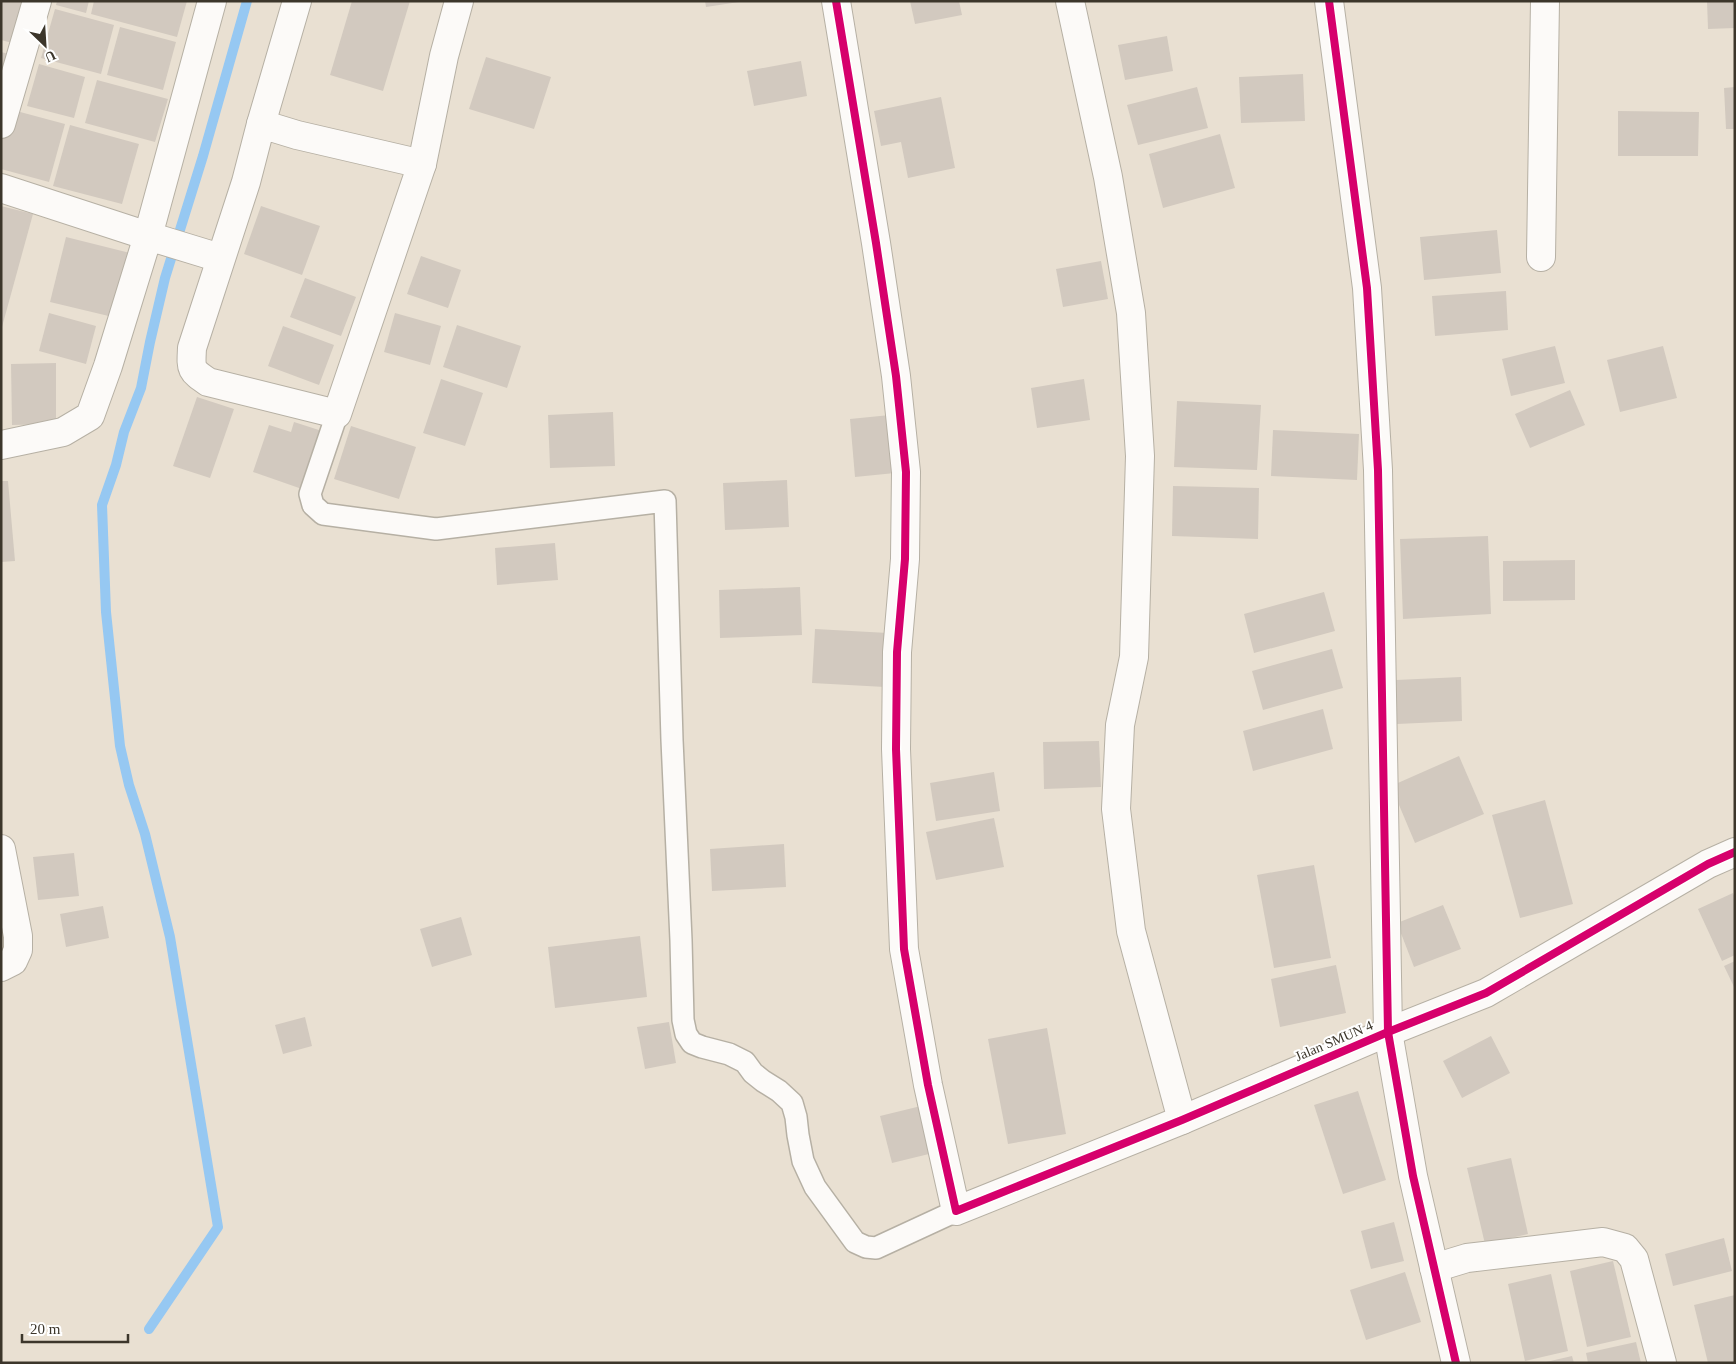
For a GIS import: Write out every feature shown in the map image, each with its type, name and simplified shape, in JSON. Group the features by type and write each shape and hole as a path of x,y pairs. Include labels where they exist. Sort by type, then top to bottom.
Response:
{"street":[{"path":"1,124 37,1"},
{"path":"1,445 63,432 90,416 150,237 212,1"},
{"path":"297,1 246,182 216,257 192,348 191,364 194,373 208,382 337,414 422,164 444,56 459,1"},
{"path":"836,1 896,376 906,472 905,559 897,652 896,749 904,949 928,1085 956,1211"},
{"path":"1070,1 1108,177 1131,313 1140,456 1134,657 1120,725 1116,809 1131,931 1182,1120"},
{"path":"1328,1 1366,279 1370,327 1378,470 1388,1032 1413,1176 1456,1363"},
{"path":"1541,257 1545,1"},
{"path":"261,124 297,135 422,164"},
{"path":"1,188 216,257"},
{"path":"1,849 18,943 18,950 13,961 1,967"},
{"name":"Jalan SMUN 4","path":"956,1211 1182,1120 1388,1032 1486,993 1708,864 1735,852"},
{"path":"1434,1268 1467,1258 1603,1242 1625,1248 1634,1259 1662,1363"}],"lane":[{"path":"337,414 310,494 313,505 323,514 436,529 665,501 682,1011 686,1034 692,1043 729,1054 745,1062 758,1077 779,1091 792,1103 796,1117 802,1161 815,1187 855,1242 866,1247 876,1248 956,1211"}],"building":[{"path":"1,1 28,1 16,44 1,40"},
{"path":"57,1 89,1 86,13 56,5"},
{"path":"94,1 187,1 177,37 91,14"},
{"path":"352,1 410,1 383,91 330,75"},
{"path":"705,1 739,1 739,2 706,7"},
{"path":"910,1 959,1 962,15 915,24"},
{"path":"1707,1 1735,1 1735,28 1708,29"},
{"path":"55,9 114,25 101,74 41,58"},
{"path":"120,27 176,42 163,90 107,75"},
{"path":"1167,36 1173,71 1125,80 1118,45"},
{"path":"1,52 9,54 1,79"},
{"path":"486,57 551,77 534,129 469,109"},
{"path":"801,61 807,96 754,106 747,71"},
{"path":"39,64 85,77 74,118 27,106"},
{"path":"1303,74 1305,121 1241,123 1239,77"},
{"path":"97,80 168,99 155,142 85,123"},
{"path":"1197,87 1208,128 1138,145 1127,105"},
{"path":"1735,87 1735,129 1726,129 1724,88"},
{"path":"941,97 955,168 908,178 901,142 881,146 874,111"},
{"path":"9,109 65,124 49,182 1,169 1,137"},
{"path":"1618,111 1699,112 1698,156 1618,156"},
{"path":"70,125 139,144 122,204 53,186"},
{"path":"1220,134 1235,188 1163,208 1149,154"},
{"path":"1,206 33,214 2,327 1,327"},
{"path":"261,206 320,226 302,275 244,254"},
{"path":"1497,230 1501,273 1424,280 1420,237"},
{"path":"66,237 134,254 117,318 50,302"},
{"path":"421,256 461,270 448,308 407,294"},
{"path":"1101,261 1108,299 1063,307 1056,269"},
{"path":"305,278 356,297 341,336 290,317"},
{"path":"1506,291 1508,330 1435,336 1432,296"},
{"path":"49,313 96,326 86,364 39,351"},
{"path":"395,313 441,326 430,365 384,352"},
{"path":"457,325 521,346 507,388 443,367"},
{"path":"283,326 334,345 319,385 268,366"},
{"path":"1555,346 1565,383 1511,396 1502,359"},
{"path":"1663,346 1677,398 1620,412 1607,360"},
{"path":"56,363 56,424 12,425 11,364"},
{"path":"441,379 483,393 465,446 423,433"},
{"path":"1084,379 1090,420 1037,428 1031,388"},
{"path":"1570,390 1585,425 1530,448 1515,414"},
{"path":"197,397 234,409 210,478 173,466"},
{"path":"1177,401 1261,405 1257,470 1174,467"},
{"path":"613,412 615,466 550,468 548,415"},
{"path":"890,415 895,473 855,477 850,419"},
{"path":"294,422 322,431 302,489 253,472 269,425 291,432"},
{"path":"351,426 416,447 399,499 334,479"},
{"path":"1273,430 1359,434 1357,480 1271,476"},
{"path":"787,480 789,527 725,530 723,483"},
{"path":"1,481 8,481 15,561 1,562"},
{"path":"1173,486 1259,488 1258,539 1172,536"},
{"path":"1488,536 1491,614 1403,619 1400,539"},
{"path":"555,543 558,580 497,585 495,548"},
{"path":"1575,560 1575,600 1503,601 1503,561"},
{"path":"800,587 802,635 720,638 719,590"},
{"path":"1324,592 1335,631 1254,653 1244,614"},
{"path":"815,629 888,633 885,687 812,683"},
{"path":"1332,649 1343,688 1263,710 1252,671"},
{"path":"1461,677 1462,721 1397,724 1396,680"},
{"path":"1323,709 1333,749 1253,771 1243,731"},
{"path":"1099,741 1101,787 1044,789 1043,742"},
{"path":"1459,756 1484,814 1415,843 1391,786"},
{"path":"994,772 1000,811 936,821 930,783"},
{"path":"1545,800 1573,904 1520,918 1492,815"},
{"path":"994,818 1004,867 936,880 926,832"},
{"path":"784,844 786,887 712,891 710,849"},
{"path":"74,853 79,896 38,900 33,857"},
{"path":"1314,865 1331,958 1274,968 1257,875"},
{"path":"1733,893 1735,898 1735,955 1722,961 1698,909"},
{"path":"1443,905 1461,949 1414,967 1397,923"},
{"path":"103,906 109,938 66,947 60,914"},
{"path":"461,917 472,955 432,967 420,929"},
{"path":"640,936 647,997 555,1008 548,947"},
{"path":"1735,961 1735,989 1724,966"},
{"path":"1336,965 1346,1013 1280,1027 1271,979"},
{"path":"305,1017 312,1046 283,1054 275,1025"},
{"path":"669,1022 676,1063 645,1069 637,1027"},
{"path":"1047,1028 1066,1134 1008,1144 988,1039"},
{"path":"1491,1036 1510,1073 1462,1098 1443,1061"},
{"path":"1358,1091 1386,1180 1343,1194 1314,1105"},
{"path":"921,1106 933,1153 892,1163 880,1116"},
{"path":"1511,1158 1528,1234 1485,1244 1467,1168"},
{"path":"1394,1222 1404,1261 1371,1269 1361,1231"},
{"path":"1724,1238 1732,1271 1673,1286 1665,1254"},
{"path":"1613,1261 1631,1337 1587,1347 1570,1271"},
{"path":"1405,1272 1421,1322 1366,1340 1350,1290"},
{"path":"1551,1274 1568,1351 1525,1361 1508,1284"},
{"path":"1735,1295 1735,1363 1708,1363 1694,1305"},
{"path":"1636,1342 1641,1363 1588,1363 1586,1353"},
{"path":"1572,1356 1574,1363 1546,1363 1546,1362"}],"waterway":[{"path":"149,1329 218,1227 170,937 145,834 129,785 120,746 106,612 102,505 116,465 124,432 141,388 165,278 203,156 247,1"}],"cycle path":[{"path":"836,1 896,376 906,472 905,559 897,652 896,749 904,949 928,1085 956,1211 1182,1120 1388,1032 1486,993 1708,864 1735,852"},
{"path":"1329,1 1367,288 1378,470 1388,1032 1413,1176 1456,1363"}]}
